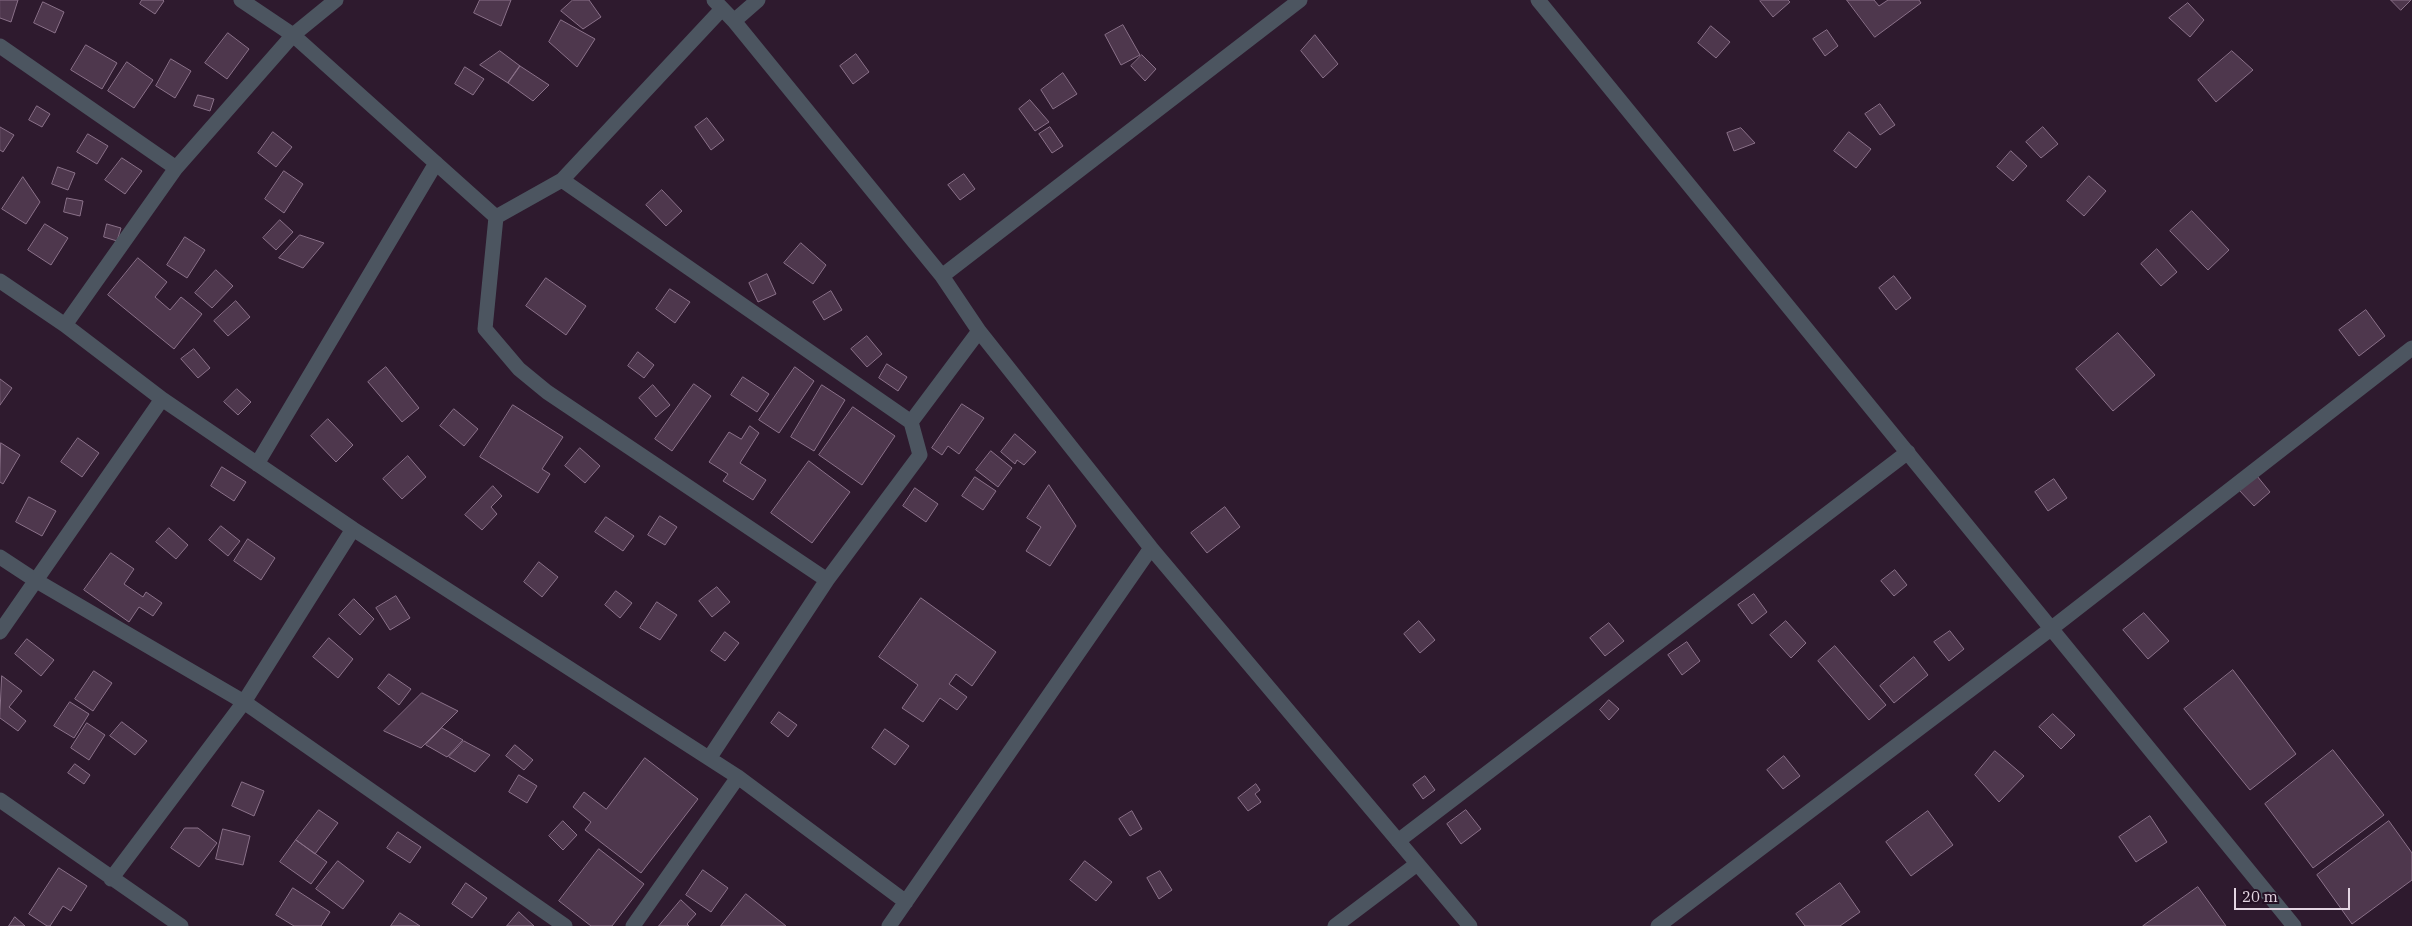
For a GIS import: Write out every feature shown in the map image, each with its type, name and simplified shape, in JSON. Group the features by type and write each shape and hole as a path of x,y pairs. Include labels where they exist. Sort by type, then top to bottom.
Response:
{"street":[{"path":"242,0 293,35 496,217"},
{"path":"65,325 176,168 293,35 336,0"},
{"path":"734,21 758,0"},
{"path":"942,276 1300,0"},
{"path":"1538,0 2294,926"},
{"path":"496,217 562,180 718,5 734,21 942,276 979,331 1151,548 1470,926"},
{"path":"0,46 176,168"},
{"path":"257,464 436,163"},
{"path":"562,180 911,422 920,456 827,580 710,757"},
{"path":"496,217 485,329 519,370 547,392 827,580"},
{"path":"0,281 65,325 162,399 353,529 710,757 906,902"},
{"path":"911,422 979,331"},
{"path":"1658,926 2052,628 2412,348"},
{"path":"0,632 162,399"},
{"path":"1398,841 1908,452"},
{"path":"111,879 244,702 353,529"},
{"path":"889,926 1151,548"},
{"path":"0,557 35,580 244,702 565,926"},
{"path":"632,926 738,777"},
{"path":"0,800 181,926"},
{"path":"1335,926 1417,864"}],"building":[{"path":"0,0 18,0 11,22 0,18"},
{"path":"142,0 164,1 155,14 140,4"},
{"path":"480,0 511,0 501,26 474,13"},
{"path":"573,0 589,0 601,17 583,29 561,11"},
{"path":"1761,0 1788,0 1790,2 1773,17"},
{"path":"1847,0 1874,0 1879,6 1888,0 1919,0 1921,3 1875,37"},
{"path":"2391,0 2411,0 2401,10"},
{"path":"43,2 64,12 55,33 34,23"},
{"path":"2188,3 2204,20 2190,37 2169,18"},
{"path":"561,20 595,39 577,67 549,42"},
{"path":"1123,25 1140,55 1121,65 1105,35"},
{"path":"1711,26 1730,42 1716,58 1698,43"},
{"path":"1827,30 1838,46 1825,56 1813,39"},
{"path":"228,33 249,49 227,79 205,63"},
{"path":"1315,35 1338,64 1323,78 1301,51"},
{"path":"86,45 117,63 102,89 71,70"},
{"path":"500,51 520,66 508,83 480,65"},
{"path":"2232,51 2253,70 2216,102 2198,80"},
{"path":"856,54 869,72 853,84 840,66"},
{"path":"1142,55 1156,69 1145,81 1131,66"},
{"path":"171,59 191,71 175,98 156,86"},
{"path":"127,62 153,80 134,108 108,91"},
{"path":"520,66 549,85 533,101 508,83"},
{"path":"465,67 484,79 473,95 455,84"},
{"path":"1063,73 1077,94 1053,109 1041,90"},
{"path":"198,95 214,99 210,111 194,106"},
{"path":"1030,100 1049,122 1035,131 1019,109"},
{"path":"1880,104 1895,125 1880,135 1865,114"},
{"path":"37,106 50,114 42,127 29,120"},
{"path":"707,118 724,140 711,150 695,127"},
{"path":"0,127 14,135 3,152 0,150"},
{"path":"1050,127 1063,146 1052,153 1039,134"},
{"path":"2043,127 2058,144 2041,158 2026,142"},
{"path":"1741,128 1755,143 1734,151 1727,133"},
{"path":"273,132 292,147 276,167 258,153"},
{"path":"1849,132 1871,149 1856,168 1834,151"},
{"path":"88,134 108,146 97,164 77,152"},
{"path":"2011,151 2027,166 2013,181 1997,167"},
{"path":"122,158 142,171 125,194 105,180"},
{"path":"58,167 75,173 68,190 52,184"},
{"path":"284,171 303,184 284,213 265,199"},
{"path":"964,174 975,189 960,200 948,185"},
{"path":"2089,176 2106,191 2084,216 2067,201"},
{"path":"23,177 40,202 26,224 2,209"},
{"path":"662,190 682,211 666,226 646,205"},
{"path":"67,198 83,201 80,216 64,212"},
{"path":"2192,211 2229,250 2208,270 2170,231"},
{"path":"280,220 293,232 276,250 263,238"},
{"path":"45,224 68,238 51,265 28,250"},
{"path":"107,224 121,228 117,241 104,237"},
{"path":"300,235 324,243 303,268 279,258"},
{"path":"185,237 205,250 187,278 167,265"},
{"path":"801,243 826,265 813,284 784,263"},
{"path":"2157,249 2177,272 2161,286 2141,264"},
{"path":"138,258 167,282 155,297 170,310 181,297 202,314 174,349 108,295"},
{"path":"216,270 233,286 212,308 195,293"},
{"path":"767,274 776,294 758,302 749,283"},
{"path":"1894,276 1911,298 1896,310 1879,288"},
{"path":"546,278 586,306 566,335 526,306"},
{"path":"670,289 690,302 675,323 656,309"},
{"path":"831,291 842,310 824,320 813,302"},
{"path":"236,301 250,317 228,336 214,321"},
{"path":"2366,310 2385,336 2359,356 2339,330"},
{"path":"2118,333 2155,375 2113,411 2076,369"},
{"path":"867,336 882,354 867,367 851,349"},
{"path":"194,349 210,368 198,378 181,359"},
{"path":"638,352 654,365 644,378 628,366"},
{"path":"887,364 907,377 898,391 879,378"},
{"path":"386,367 419,408 402,422 368,382"},
{"path":"795,367 814,381 779,433 759,420"},
{"path":"743,377 769,394 757,412 731,395"},
{"path":"0,379 12,388 0,405"},
{"path":"694,384 711,396 672,451 655,439"},
{"path":"653,385 670,405 656,417 639,398"},
{"path":"822,385 845,400 814,451 791,437"},
{"path":"237,389 251,402 238,415 224,402"},
{"path":"962,404 984,418 959,454 948,446 942,455 932,448"},
{"path":"513,405 563,437 542,469 550,474 538,493 480,457"},
{"path":"853,407 895,436 862,485 819,455"},
{"path":"454,409 478,429 464,446 440,426"},
{"path":"328,419 353,445 336,462 311,436"},
{"path":"750,426 759,433 740,463 766,480 753,500 723,481 728,474 709,462 729,432 741,439"},
{"path":"1015,434 1036,452 1024,465 1017,460 1015,464 1001,452"},
{"path":"78,438 99,453 82,477 61,462"},
{"path":"1,443 20,455 3,484 0,482"},
{"path":"580,448 600,466 585,483 565,466"},
{"path":"991,451 1012,468 998,487 976,470"},
{"path":"408,456 426,477 402,499 383,479"},
{"path":"809,461 850,492 812,543 771,513"},
{"path":"222,467 246,482 234,501 211,486"},
{"path":"2257,476 2270,492 2254,506 2239,490"},
{"path":"975,477 996,491 983,510 962,496"},
{"path":"2054,479 2067,498 2048,511 2035,492"},
{"path":"1049,485 1076,526 1050,566 1026,551 1041,527 1027,518"},
{"path":"493,486 502,496 491,507 497,514 482,530 465,515"},
{"path":"915,488 938,504 926,522 903,506"},
{"path":"29,497 56,511 42,536 16,522"},
{"path":"1225,507 1240,527 1207,553 1191,533"},
{"path":"660,516 677,527 665,545 648,535"},
{"path":"606,517 634,536 623,551 595,532"},
{"path":"221,526 240,541 228,556 209,540"},
{"path":"169,528 188,545 176,559 156,542"},
{"path":"248,539 275,558 261,580 234,561"},
{"path":"111,553 134,569 124,584 143,597 146,592 162,603 153,616 139,607 129,622 84,590"},
{"path":"539,562 558,577 542,597 524,582"},
{"path":"1895,570 1907,585 1894,596 1881,581"},
{"path":"717,587 730,602 712,617 699,601"},
{"path":"616,591 632,603 620,618 605,605"},
{"path":"1754,594 1767,612 1752,624 1738,605"},
{"path":"396,596 410,618 390,630 376,608"},
{"path":"921,598 996,652 972,686 956,674 949,684 967,697 957,710 940,698 923,722 902,708 918,685 879,657"},
{"path":"354,599 374,619 360,635 339,615"},
{"path":"657,602 677,615 660,640 640,628"},
{"path":"2144,613 2169,641 2148,659 2123,630"},
{"path":"1419,621 1435,640 1420,653 1404,634"},
{"path":"1786,621 1806,643 1791,658 1770,635"},
{"path":"1609,623 1624,641 1605,656 1590,638"},
{"path":"1950,631 1964,649 1949,661 1934,642"},
{"path":"725,632 739,643 725,661 711,651"},
{"path":"329,638 353,659 338,678 313,657"},
{"path":"27,639 54,660 41,676 15,654"},
{"path":"1687,642 1700,661 1682,675 1668,655"},
{"path":"1835,646 1886,705 1869,720 1818,661"},
{"path":"1914,657 1928,675 1894,703 1880,686"},
{"path":"2233,670 2296,754 2250,790 2184,709"},
{"path":"94,671 112,683 93,711 75,699"},
{"path":"389,674 411,689 399,705 378,688"},
{"path":"2,676 22,691 9,707 26,721 18,731 0,718"},
{"path":"422,693 458,711 421,748 384,731"},
{"path":"1609,700 1619,709 1609,720 1600,710"},
{"path":"70,702 89,714 74,738 54,726"},
{"path":"779,712 797,725 788,737 771,723"},
{"path":"2053,714 2075,735 2061,749 2039,727"},
{"path":"122,722 147,741 135,755 110,736"},
{"path":"87,723 105,735 89,760 71,748"},
{"path":"442,728 463,740 447,757 426,745"},
{"path":"885,729 909,746 895,765 872,748"},
{"path":"464,741 490,755 475,772 449,757"},
{"path":"515,745 533,760 524,770 506,756"},
{"path":"2333,750 2384,815 2313,868 2265,804"},
{"path":"1995,751 2024,776 1999,802 1975,775"},
{"path":"1784,756 1800,776 1783,789 1767,770"},
{"path":"645,758 698,799 641,873 585,830 591,822 573,807 584,792 606,809"},
{"path":"75,764 90,775 84,784 68,773"},
{"path":"519,775 537,786 527,803 509,792"},
{"path":"1425,776 1435,790 1423,799 1413,785"},
{"path":"242,782 264,791 254,816 232,806"},
{"path":"1256,784 1260,790 1255,794 1261,802 1248,811 1238,798"},
{"path":"319,810 338,823 315,854 296,840"},
{"path":"1466,810 1481,829 1461,844 1447,824"},
{"path":"1132,811 1142,829 1130,836 1119,819"},
{"path":"1928,811 1953,845 1911,876 1886,842"},
{"path":"2150,816 2167,842 2136,862 2119,837"},
{"path":"563,821 577,835 563,850 549,836"},
{"path":"2389,821 2412,853 2412,880 2352,924 2317,875"},
{"path":"185,828 198,828 217,843 199,867 171,848"},
{"path":"223,829 250,836 243,865 216,859"},
{"path":"398,832 421,847 410,863 387,848"},
{"path":"296,840 327,862 311,884 280,862"},
{"path":"599,849 644,884 612,926 591,926 559,901"},
{"path":"338,861 364,881 343,909 316,889"},
{"path":"1085,861 1112,882 1096,901 1070,880"},
{"path":"59,868 87,886 71,911 63,906 50,926 47,926 29,914"},
{"path":"703,870 728,888 711,912 686,895"},
{"path":"1160,871 1172,890 1159,899 1147,878"},
{"path":"466,883 487,898 472,918 452,904"},
{"path":"1840,883 1860,912 1840,926 1805,926 1796,914"},
{"path":"2198,887 2226,926 2143,926"},
{"path":"293,888 330,912 321,926 294,926 276,915"},
{"path":"746,894 786,926 721,926"},
{"path":"681,900 696,914 687,924 689,926 659,926"},
{"path":"519,912 534,926 507,926"},
{"path":"400,913 420,926 391,926"},
{"path":"15,917 25,926 9,926"}]}
